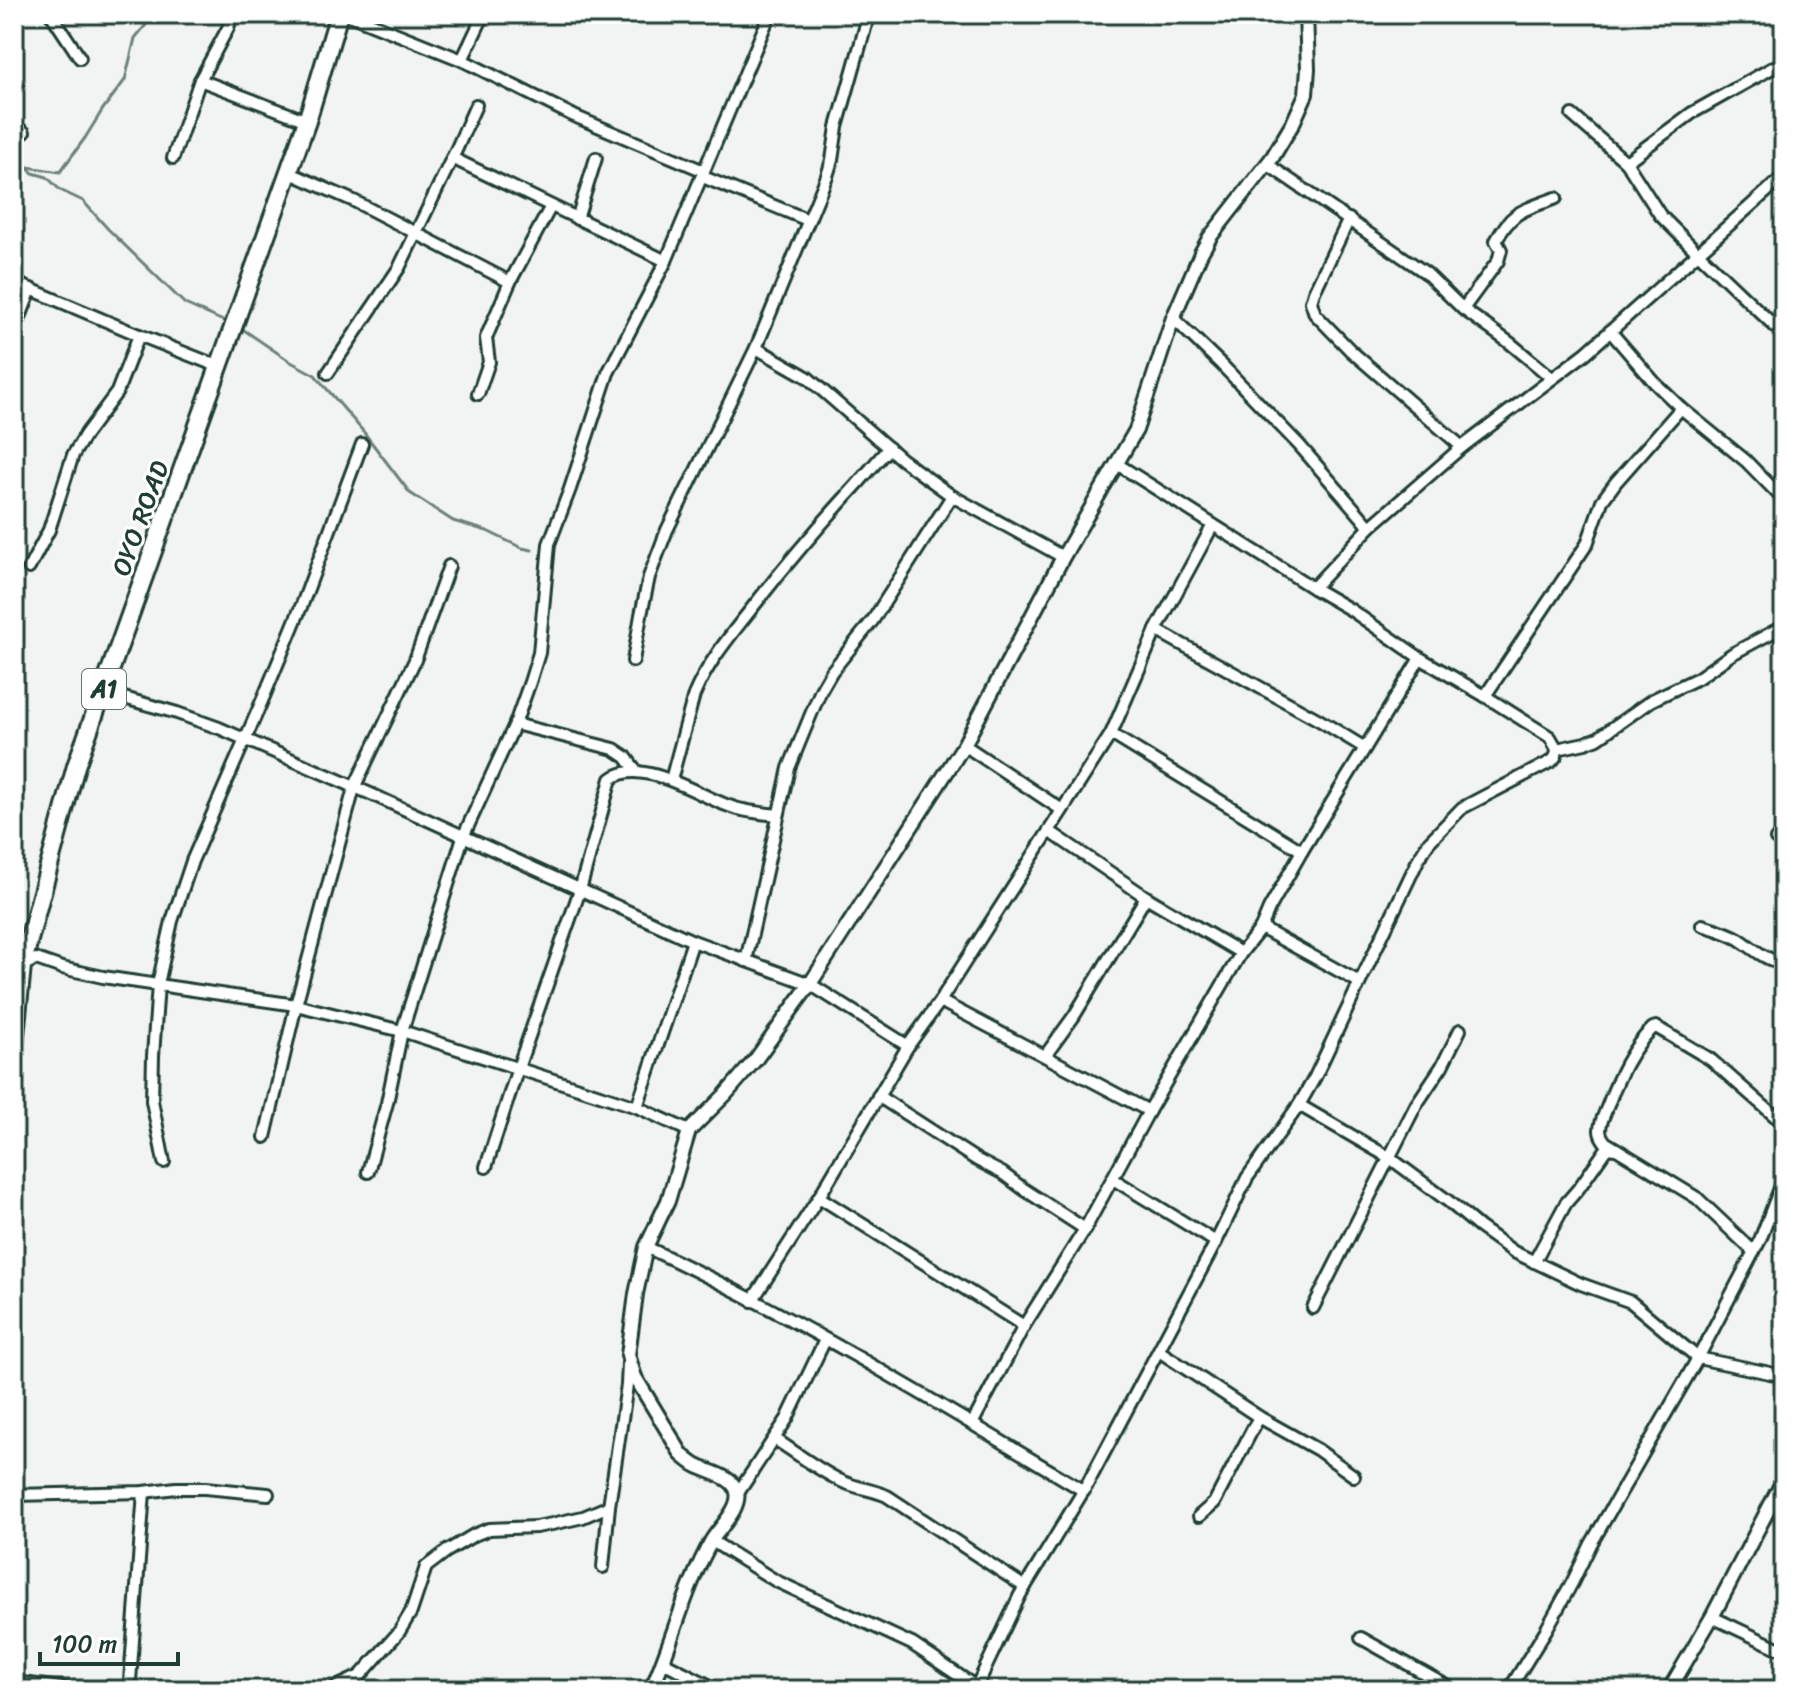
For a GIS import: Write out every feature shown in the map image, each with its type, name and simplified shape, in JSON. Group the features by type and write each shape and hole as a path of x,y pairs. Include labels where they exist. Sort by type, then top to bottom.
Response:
{"highway":[{"name":"OYO ROAD","path":"14,1045 22,966 76,766 307,121 339,14"}],"street":[{"path":"51,14 80,58"},
{"path":"173,158 200,80 228,28 232,14"},
{"path":"347,14 462,60 574,116 808,220"},
{"path":"462,60 484,14"},
{"path":"368,1172 402,1031 463,837 515,724 539,653 549,544 608,373 666,261 770,14"},
{"path":"633,661 649,577 667,530 756,348 832,160 837,127 869,14"},
{"path":"603,1567 636,1294 646,1247 668,1201 689,1131 756,1059 810,984 964,745 1063,557 1136,430 1173,318 1201,253 1267,164 1293,123 1306,94 1306,14"},
{"path":"1626,162 1692,113 1784,64"},
{"path":"200,80 307,121"},
{"path":"328,373 399,268 476,105"},
{"path":"1572,115 1626,162 1660,215 1784,335"},
{"path":"452,158 666,261"},
{"path":"577,219 596,158"},
{"path":"1267,164 1426,273 1463,309 1552,378"},
{"path":"288,172 354,201 510,282"},
{"path":"1313,588 1370,527 1462,447 1586,353 1784,176"},
{"path":"1463,309 1498,261 1501,250 1496,241 1507,223 1515,214 1556,198"},
{"path":"478,394 489,362 486,338 510,282 551,206"},
{"path":"1349,219 1314,292 1311,302 1315,314 1351,351 1462,447"},
{"path":"14,282 220,367"},
{"path":"14,333 31,289"},
{"path":"1173,318 1300,446 1370,527"},
{"path":"1610,331 1655,383 1746,461 1784,500"},
{"path":"29,568 49,530 73,455 117,392 139,335"},
{"path":"756,348 807,377 901,459 952,496 1063,557"},
{"path":"1485,696 1587,544 1602,501 1681,408"},
{"path":"164,1162 152,1101 158,984 172,921 192,861 303,602 362,444"},
{"path":"671,780 698,684 797,550 889,448"},
{"path":"712,1541 776,1581 912,1644 975,1688 1025,1587 1084,1491 1159,1351 1247,1178 1299,1105 1331,1046 1408,880 1429,842 1462,808 1552,761 1556,756 1557,749 1550,737 1420,658 1351,610 1117,464"},
{"path":"746,961 789,768 821,690 832,671 873,620 952,496"},
{"path":"752,1301 819,1197 908,1046 1111,734 1156,630 1213,525"},
{"path":"265,1137 296,1005 354,788 415,660 449,566"},
{"path":"1557,749 1598,738 1652,700 1698,678 1732,654 1784,626"},
{"path":"1156,630 1365,748"},
{"path":"972,1424 1024,1326 1085,1229 1241,953 1261,928 1302,851 1420,658"},
{"path":"103,692 219,728 693,941 810,984 908,1046"},
{"path":"515,724 614,749 626,757 637,772"},
{"path":"1111,734 1302,851"},
{"path":"964,745 1062,810"},
{"path":"486,1167 580,890 611,779 621,773 637,772 671,780 730,807 778,815"},
{"path":"1049,831 1146,897 1241,953"},
{"path":"1045,1056 1074,1016 1146,897"},
{"path":"1702,925 1724,932 1765,958 1784,964"},
{"path":"1261,928 1359,982"},
{"path":"637,1107 693,941"},
{"path":"22,966 36,959 103,977 296,1005 402,1031 637,1107 689,1131"},
{"path":"940,1001 1149,1111"},
{"path":"1754,1252 1697,1198 1602,1140 1602,1121 1631,1055 1653,1028 1662,1030 1710,1059 1784,1124"},
{"path":"1313,1308 1416,1105 1442,1066 1460,1030"},
{"path":"878,1096 1085,1229"},
{"path":"1299,1105 1390,1158 1514,1252 1581,1284 1631,1302 1698,1358 1784,1376"},
{"path":"1534,1262 1566,1203 1607,1148 1618,1150"},
{"path":"1509,1690 1546,1630 1598,1532 1698,1358 1754,1252 1784,1178"},
{"path":"1113,1179 1216,1242"},
{"path":"819,1197 1024,1326"},
{"path":"646,1247 692,1268 825,1340 1084,1491"},
{"path":"651,1690 690,1586 712,1541 736,1505 738,1493 787,1419 825,1340"},
{"path":"1159,1351 1259,1417 1318,1450 1354,1476"},
{"path":"628,1355 635,1377 682,1455 693,1465 733,1483 738,1493"},
{"path":"1199,1516 1214,1503 1259,1417"},
{"path":"775,1439 837,1479 887,1496 1025,1587"},
{"path":"1669,1690 1712,1617 1784,1479"},
{"path":"14,1495 144,1492 176,1488 223,1488 268,1494"},
{"path":"127,1690 144,1492"},
{"path":"330,1690 360,1676 399,1632 411,1612 426,1567 447,1551 489,1529 536,1527 583,1517 609,1506"},
{"path":"1712,1617 1784,1651"},
{"path":"1361,1638 1454,1690"},
{"path":"663,1662 718,1690"},
{"path":"14,1682 77,1690"}],"waterway":[{"path":"28,167 60,172 125,80 135,38 155,14"},
{"path":"14,148 33,173 47,177 60,190 83,201 185,304 230,324"},
{"path":"241,328 315,375 410,493 453,521 532,550"}]}
